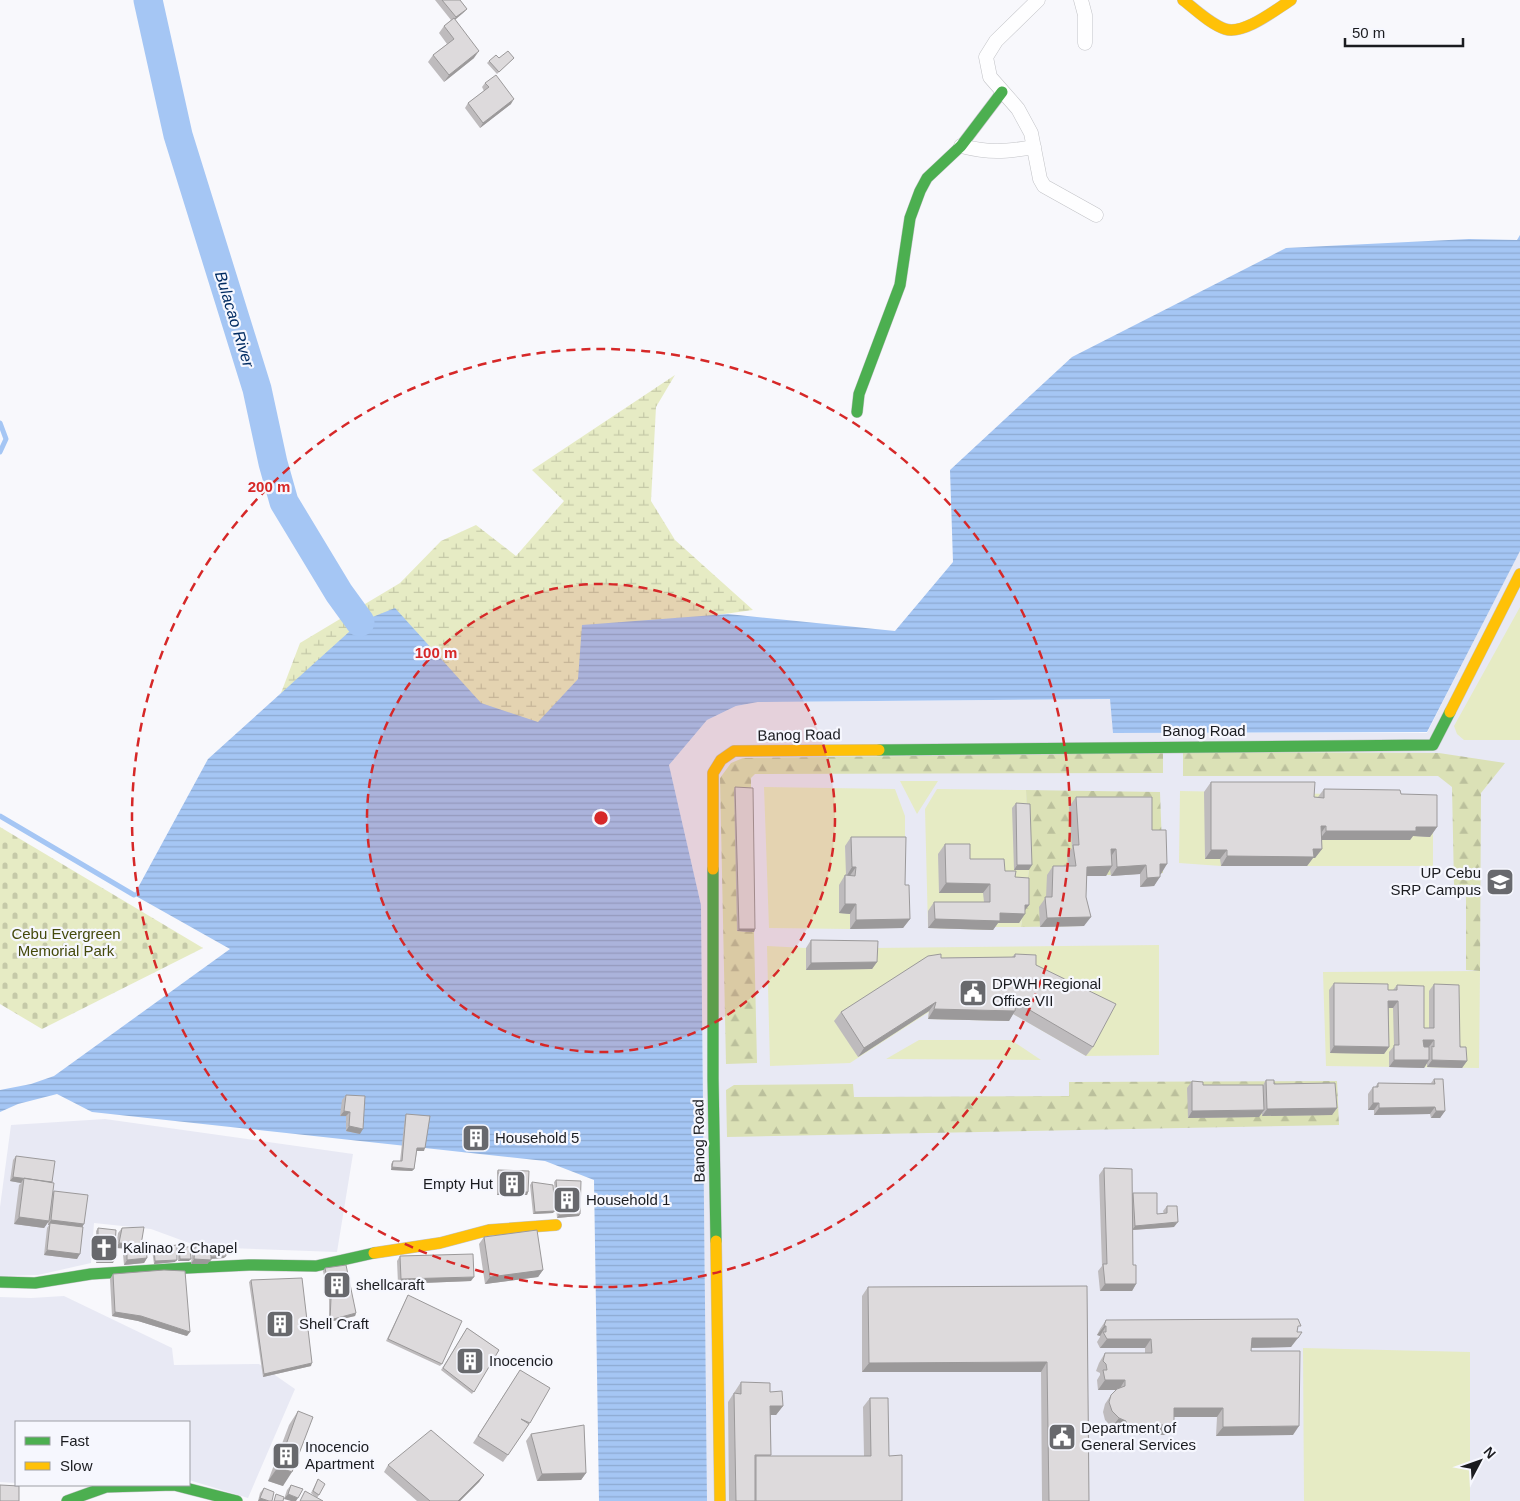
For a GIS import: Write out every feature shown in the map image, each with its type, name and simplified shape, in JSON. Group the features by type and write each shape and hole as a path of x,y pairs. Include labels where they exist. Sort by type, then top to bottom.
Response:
{"street":[{"path":"1038,0 996,41 986,57 990,77 1018,109 1032,133 1040,179 1044,186 1096,215"},
{"path":"1081,0 1085,15 1085,43"},
{"path":"1183,0 1225,29 1238,30 1291,0"},
{"path":"857,412 859,394 900,285 910,218 927,178 961,146 1002,92"},
{"path":"961,146 981,151 1005,152 1034,147"},
{"name":"Banog Road","path":"720,1501 713,1079 713,773 721,760 734,751 1433,745 1520,574"},
{"path":"0,1282 35,1283 92,1274 249,1265 316,1266 377,1252 440,1243 489,1230 556,1225"},
{"path":"67,1501 106,1487 140,1486"},
{"path":"179,1486 210,1492 237,1501"}],"shaded area":[{"path":"1520,550 1520,1501 707,1501 701,905 669,765 691,738 707,720 736,706 758,702 1111,699 1114,733 1427,733"},
{"path":"105,1119 353,1154 337,1252 200,1247 151,1229 94,1223 91,1263 38,1275 0,1276 0,1207 11,1125"},
{"path":"64,1296 172,1348 174,1365 259,1364 295,1389 248,1498 190,1480 190,1421 15,1421 15,1483 0,1482 0,1297"}],"green space":[{"path":"675,375 656,407 651,501 675,540 753,610 602,631 564,723 262,743 300,643 400,583 441,541 476,525 516,556 564,501 532,470"},
{"path":"1520,607 1520,740 1464,740 1457,734 1454,726"},
{"path":"1183,752 1439,753 1505,763 1481,793 1480,971 1466,970 1466,885 1454,885 1452,787 1438,776 1183,776"},
{"path":"1163,753 1163,773 755,774 751,778 737,931 754,932 757,1063 726,1064 720,778 731,763 743,758"},
{"path":"900,781 938,781 917,814"},
{"path":"764,787 895,789 905,816 905,895 845,846 850,929 769,928"},
{"path":"937,789 1026,790 1029,870 1021,927 994,927 993,930 928,928 925,809"},
{"path":"1026,790 1160,792 1163,873 1080,876 1080,907 1084,926 1021,927 1029,870"},
{"path":"1180,791 1433,796 1433,866 1221,866 1179,863"},
{"name":"Cebu Evergreen Memorial Park","path":"0,827 203,948 42,1029 0,1004"},
{"path":"1159,945 1159,1055 1086,1056 1010,1012 1009,1021 928,1019 929,1012 850,1063 770,1066 767,946 806,948 806,970 873,948"},
{"path":"1480,971 1479,1068 1326,1066 1323,972"},
{"path":"919,1040 1011,1040 1041,1060 886,1059"},
{"path":"1337,1081 1339,1125 727,1137 726,1090 734,1085 853,1084 854,1097 1069,1096 1069,1082"},
{"path":"1303,1348 1470,1352 1470,1501 1304,1501"}],"water":[{"path":"1520,235 1520,551 1427,732 1113,733 1110,699 758,702 736,706 707,720 669,765 701,905 707,1501 599,1501 594,1180 545,1161 92,1112 57,1094 18,1104 0,1112 0,1090 31,1084 54,1076 230,949 134,895 208,759 360,622 395,608 481,703 538,722 578,679 582,625 728,614 895,631 953,562 950,470 1072,357 1286,248 1469,239 1517,240"}],"building":[{"path":"442,0 460,0 467,9 456,17"},
{"path":"454,18 479,51 449,75 433,55 454,39 444,26"},
{"path":"508,51 514,58 499,72 489,61 496,55 499,58"},
{"path":"496,75 514,99 483,123 468,103 489,87 485,83"},
{"path":"1211,782 1315,782 1314,797 1324,798 1324,789 1400,790 1401,794 1437,795 1437,827 1416,827 1416,831 1326,831 1326,826 1321,826 1322,849 1313,849 1314,857 1227,856 1227,850 1211,850"},
{"path":"735,787 753,788 755,929 739,929"},
{"path":"1076,797 1152,797 1152,830 1166,830 1167,864 1160,864 1160,877 1147,878 1146,865 1117,867 1116,849 1111,849 1112,866 1087,867 1086,897 1091,917 1047,918 1045,897 1052,897 1053,866 1076,866 1073,845 1079,845"},
{"path":"1016,803 1030,804 1032,865 1017,865"},
{"path":"851,837 906,837 905,885 909,885 910,919 856,920 856,904 845,904 845,875 855,876 856,867 852,867"},
{"path":"945,844 970,844 970,859 1004,859 1005,871 1016,871 1015,877 1029,878 1029,905 1025,905 1025,914 1000,913 1000,921 935,919 934,902 990,902 990,884 946,883"},
{"path":"811,940 878,941 877,962 811,963"},
{"name":"DPWH Regional Office VII","path":"941,954 941,958 1015,957 1015,954 1036,955 1036,965 1116,1004 1093,1047 1016,1002 1015,1011 934,1009 936,1002 864,1048 841,1012 928,956"},
{"path":"1334,983 1388,984 1388,990 1397,990 1397,985 1424,986 1424,1028 1434,1028 1434,984 1459,985 1460,1047 1466,1047 1467,1061 1432,1060 1434,1040 1423,1040 1424,1047 1429,1047 1429,1060 1394,1060 1394,1045 1399,1045 1398,1001 1388,1001 1389,1047 1334,1046"},
{"path":"1434,1079 1443,1079 1445,1111 1436,1111 1435,1107 1379,1108 1379,1103 1373,1103 1373,1087 1378,1087 1378,1083 1435,1084"},
{"path":"1266,1080 1274,1080 1274,1084 1335,1083 1337,1108 1267,1109"},
{"path":"1192,1081 1203,1082 1203,1085 1263,1085 1264,1110 1192,1111"},
{"path":"346,1095 365,1096 363,1129 349,1126 350,1112 344,1111"},
{"path":"406,1114 430,1116 425,1148 417,1148 414,1169 392,1167 393,1161 402,1161"},
{"name":"Household 5","path":"470,1127 486,1130 485,1143 469,1142"},
{"path":"16,1156 55,1161 52,1182 13,1177"},
{"path":"1104,1168 1132,1169 1133,1265 1136,1265 1136,1284 1105,1284 1103,1264 1107,1264"},
{"name":"Empty Hut","path":"498,1170 529,1171 528,1192 499,1192"},
{"path":"24,1178 54,1183 49,1221 19,1217"},
{"name":"Household 1","path":"556,1180 581,1181 580,1214 559,1215"},
{"path":"532,1182 553,1185 555,1211 535,1212"},
{"path":"54,1191 88,1195 84,1224 51,1220"},
{"path":"1133,1193 1157,1193 1157,1214 1167,1213 1167,1206 1177,1206 1178,1222 1135,1226"},
{"path":"50,1223 83,1227 80,1254 47,1250"},
{"path":"144,1227 141,1245 119,1243 122,1228"},
{"path":"98,1228 116,1230 114,1261 98,1261"},
{"path":"537,1230 543,1270 490,1277 484,1237"},
{"path":"177,1245 177,1260 155,1261 154,1248"},
{"path":"211,1245 211,1260 194,1259 195,1247"},
{"path":"146,1246 147,1258 127,1260 127,1249 138,1250 138,1247"},
{"path":"179,1247 190,1247 191,1259 180,1259"},
{"path":"211,1248 225,1248 226,1256 211,1256"},
{"path":"473,1254 474,1277 401,1279 400,1256"},
{"name":"shellcaraft","path":"346,1265 356,1313 330,1320 331,1298 325,1268"},
{"path":"164,1270 185,1271 190,1332 141,1316 115,1312 113,1274"},
{"name":"Shell Craft","path":"302,1278 312,1363 264,1374 251,1280"},
{"name":"Department of General Services","path":"1087,1286 1089,1501 1049,1501 1047,1362 869,1363 868,1287"},
{"path":"408,1295 462,1321 442,1364 388,1339"},
{"path":"1298,1319 1301,1326 1298,1326 1297,1332 1302,1332 1298,1338 1252,1338 1251,1351 1300,1351 1299,1426 1223,1427 1223,1408 1174,1408 1174,1425 1126,1425 1126,1421 1119,1418 1112,1411 1109,1402 1111,1395 1117,1389 1125,1386 1125,1380 1105,1380 1103,1370 1107,1370 1106,1364 1103,1361 1105,1353 1152,1353 1151,1339 1107,1339 1103,1332 1106,1332 1106,1326 1104,1326 1106,1320"},
{"name":"Inocencio","path":"467,1328 499,1350 474,1392 443,1368"},
{"path":"520,1370 550,1388 530,1423 521,1419 529,1424 508,1455 478,1436"},
{"path":"741,1382 770,1383 770,1392 782,1391 783,1406 770,1406 771,1455 755,1455 755,1501 736,1501 734,1393 741,1394"},
{"path":"870,1398 888,1398 889,1456 902,1455 902,1501 756,1501 756,1456 871,1456"},
{"path":"298,1411 313,1417 292,1472 278,1467"},
{"path":"584,1425 586,1473 542,1474 531,1434"},
{"path":"431,1430 484,1475 458,1501 430,1501 388,1465"},
{"path":"318,1479 325,1484 319,1495 313,1491"},
{"path":"0,1485 19,1486 19,1501 0,1501"},
{"path":"291,1485 303,1489 298,1498 288,1494"},
{"path":"264,1488 274,1492 272,1501 260,1498"},
{"path":"305,1491 323,1501 300,1501"},
{"path":"276,1494 284,1497 283,1501 274,1501"}],"waterway":[{"name":"Bulacao River","path":"148,0 178,135 257,389 273,463 284,502 339,593 360,622"},
{"path":"0,423 6,439 0,452"},
{"path":"0,816 134,895"}],"traffic: fast":[{"path":"857,412 859,394 900,285 910,218 920,191 927,178 961,146 1002,92"},
{"path":"879,750 1433,745 1450,712"},
{"path":"713,869 713,1079 716,1241"},
{"path":"0,1282 35,1283 91,1274 187,1268 249,1265 316,1266 374,1253"},
{"path":"67,1501 106,1487 140,1486"},
{"path":"178,1486 237,1501"}],"traffic: slow":[{"path":"1183,0 1214,24 1233,30 1250,25 1291,0"},
{"path":"1450,712 1520,574"},
{"path":"713,869 713,773 721,760 734,751 879,750"},
{"path":"374,1253 440,1243 489,1230 556,1225"},
{"path":"716,1241 720,1501"}],"place":[{"name":"UP Cebu SRP Campus","path":"1500,882"},
{"name":"DPWH Regional Office VII","path":"973,993"},
{"name":"Household 5","path":"476,1138"},
{"name":"Empty Hut","path":"512,1184"},
{"name":"Household 1","path":"567,1200"},
{"name":"Kalinao 2 Chapel","path":"104,1248"},
{"name":"shellcaraft","path":"337,1285"},
{"name":"Shell Craft","path":"280,1324"},
{"name":"Inocencio","path":"470,1361"},
{"name":"Department of General Services","path":"1062,1437"},
{"name":"Inocencio Apartment","path":"286,1456"}]}
